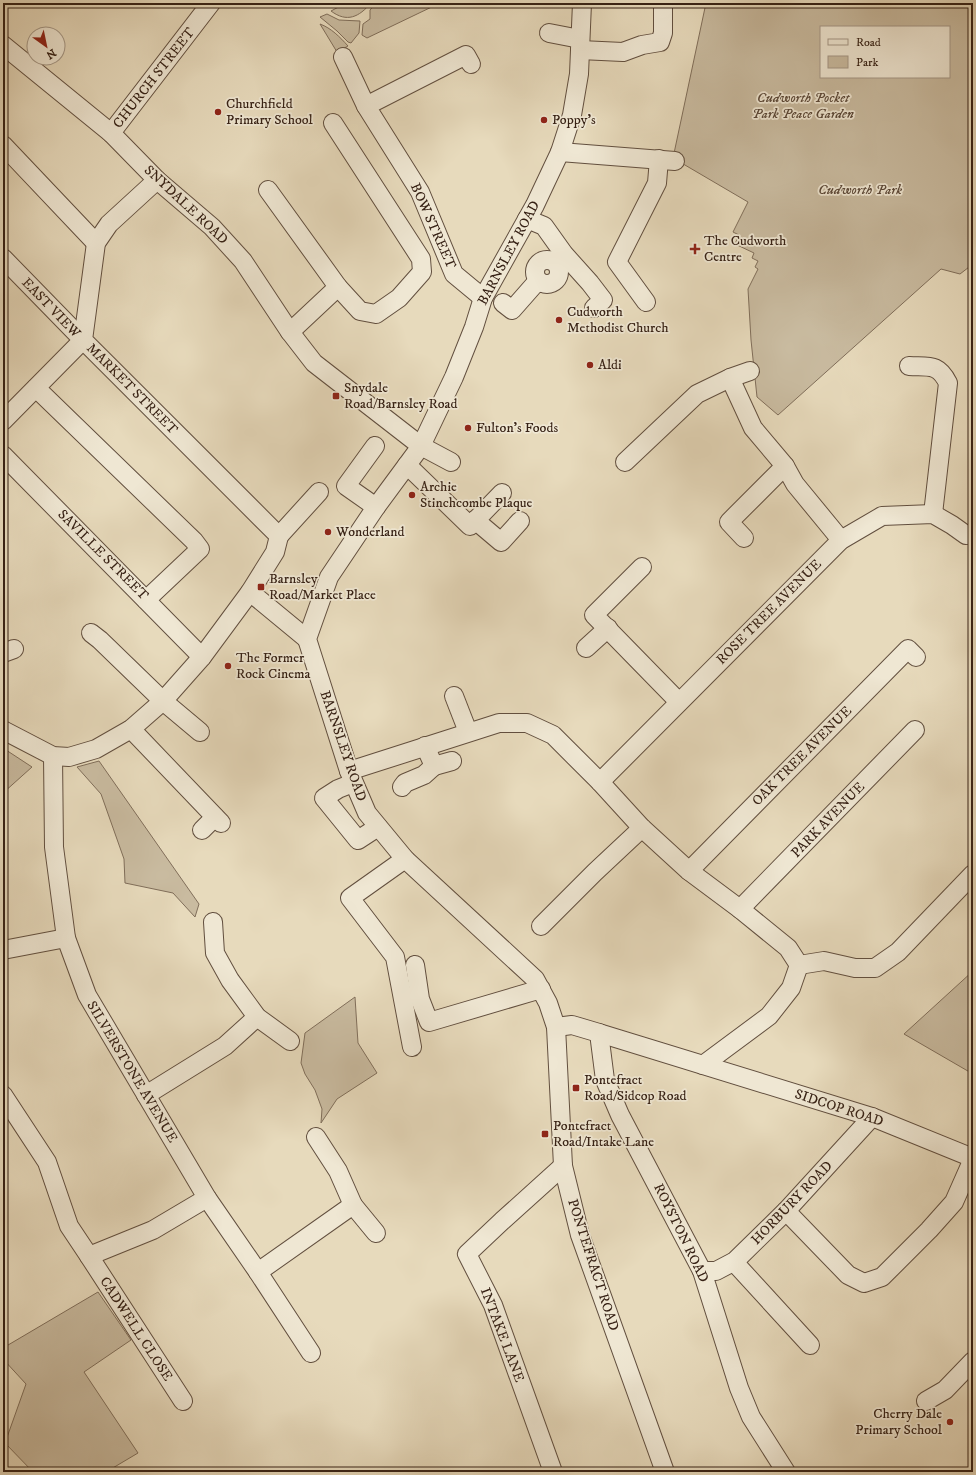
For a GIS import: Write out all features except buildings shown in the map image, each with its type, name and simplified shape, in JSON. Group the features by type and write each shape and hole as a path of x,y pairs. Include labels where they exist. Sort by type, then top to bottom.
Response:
{"street":[{"name":"BARNSLEY ROAD","path":"556,1027 548,1003 535,979 405,859 367,813 351,777 306,639 329,577 376,507 421,446 454,377 474,327 483,298 527,219 560,152 573,107 579,74 582,3"},
{"path":"549,33 580,44 622,52 642,45 660,42 663,33 663,3"},
{"name":"CHURCH STREET","path":"111,133 205,5"},
{"name":"SNYDALE ROAD","path":"3,45 111,133 157,180 212,226 242,261 290,332 314,363 421,446 451,462"},
{"path":"366,106 466,55 471,64"},
{"name":"BOW STREET","path":"343,57 366,106 420,192 454,274 483,298"},
{"path":"268,190 338,287 360,312 376,314 399,298 422,272 421,259 333,122"},
{"path":"3,146 96,243"},
{"path":"560,152 667,160 617,262 646,302"},
{"name":"MARKET STREET","path":"157,180 109,224 96,243 83,340 278,536"},
{"path":"503,303 512,310 534,285 540,282 548,284 556,282 560,271 556,255 544,226 527,219"},
{"path":"556,255 590,282 603,300 594,308"},
{"name":"EAST VIEW","path":"3,258 83,340"},
{"path":"290,332 338,287"},
{"path":"3,421 83,340"},
{"path":"909,366 937,368 944,373 948,383 933,514 966,535"},
{"path":"625,462 697,394 730,378 750,371"},
{"path":"730,378 753,428 785,466 795,484 841,540"},
{"path":"36,388 194,541 200,549 146,600"},
{"path":"375,446 346,486 376,507"},
{"name":"SAVILLE STREET","path":"3,454 202,657"},
{"path":"407,465 470,526 502,493"},
{"path":"744,538 729,522 785,466"},
{"path":"3,730 53,756 70,757 96,749 131,729 163,701 202,657 250,592 275,552 278,536 319,492"},
{"name":"ROSE TREE AVENUE","path":"600,782 841,540 882,516 933,514"},
{"path":"475,520 501,542 520,520"},
{"path":"642,567 594,614 679,702"},
{"path":"250,592 306,639"},
{"path":"586,648 608,628"},
{"path":"91,633 163,701 200,732"},
{"name":"OAK TREE AVENUE","path":"688,871 908,649 916,657"},
{"path":"454,696 468,732"},
{"path":"378,827 358,840 324,798 338,790 351,777 426,746 499,723 527,723 554,735 642,828 688,871 740,909 788,948 799,965"},
{"path":"131,729 218,820 202,830"},
{"name":"PARK AVENUE","path":"740,909 915,730"},
{"path":"426,746 434,766"},
{"name":"SILVERSTONE AVENUE","path":"53,756 54,847 66,938 86,995 207,1198 311,1353"},
{"path":"402,787 405,783 425,783 424,775 434,766 452,760"},
{"path":"541,926 642,828"},
{"path":"405,859 348,896 395,957 412,1047"},
{"path":"799,965 824,961 855,968 875,968 898,952 973,874"},
{"path":"213,922 215,953 230,980 257,1017 290,1041"},
{"path":"3,950 66,938"},
{"path":"415,965 420,999 429,1022 541,989"},
{"path":"703,1065 769,1016 791,988 799,965"},
{"path":"146,1095 225,1046 257,1017"},
{"path":"556,1027 572,1025 599,1033"},
{"name":"PONTEFRACT ROAD","path":"556,1027 563,1166 580,1235 665,1472"},
{"name":"SIDCOP ROAD","path":"599,1033 872,1117 973,1159"},
{"name":"ROYSTON ROAD","path":"599,1033 605,1080 620,1115 702,1271 739,1388 751,1417 786,1472"},
{"name":"CADWELL CLOSE","path":"3,1094 47,1162 69,1226 183,1401"},
{"name":"HORBURY ROAD","path":"702,1271 716,1271 734,1262 786,1211 872,1117"},
{"path":"316,1137 338,1171 353,1205 376,1233"},
{"path":"786,1211 848,1275 864,1283 882,1277 949,1208 954,1202 973,1159"},
{"name":"INTAKE LANE","path":"553,1472 493,1305 467,1254 563,1166"},
{"path":"89,1256 153,1230 207,1198"},
{"path":"258,1272 353,1205"},
{"path":"734,1262 810,1345"},
{"path":"926,1401 944,1390 973,1361"}],"green space":[{"path":"346,3 371,3 362,12 352,17 342,17 331,11"},
{"path":"376,3 440,3 367,38 362,35 363,24 370,19 370,10"},
{"name":"Cudworth Park","path":"706,3 973,3 973,264 960,274 941,269 778,415 757,397 751,340 748,289 758,269 755,267 758,261 752,258 754,253 735,244 739,235 733,232 748,202 673,158"},
{"path":"327,14 339,20 360,21 359,33 351,43 320,17"},
{"path":"320,24 335,33 348,46 337,52"},
{"path":"3,748 32,767 3,793"},
{"path":"99,761 199,904 195,917 173,893 125,883 124,859 101,794 77,767"},
{"path":"973,971 973,1074 904,1034"},
{"path":"355,997 358,1043 377,1073 337,1099 321,1123 322,1109 315,1090 305,1074 301,1063 305,1033"},
{"path":"98,1292 131,1340 84,1372 138,1453 106,1472 33,1472 5,1443 26,1384 3,1359 3,1348"}],"place":[{"name":"Churchfield Primary School","path":"218,112"},
{"name":"Poppy's","path":"544,120"},
{"name":"The Cudworth Centre","path":"695,249"},
{"name":"Cudworth Methodist Church","path":"559,320"},
{"name":"Aldi","path":"590,365"},
{"name":"Snydale Road/Barnsley Road","path":"336,396"},
{"name":"Fulton's Foods","path":"468,428"},
{"name":"Archie Stinchcombe Plaque","path":"412,495"},
{"name":"Wonderland","path":"328,532"},
{"name":"Barnsley Road/Market Place","path":"261,587"},
{"name":"The Former Rock Cinema","path":"228,666"},
{"name":"Pontefract Road/Sidcop Road","path":"576,1088"},
{"name":"Pontefract Road/Intake Lane","path":"545,1134"},
{"name":"Cherry Dale Primary School","path":"950,1422"}],"park label":[{"name":"Cudworth Pocket Park Peace Garden","path":"803,106"}]}
